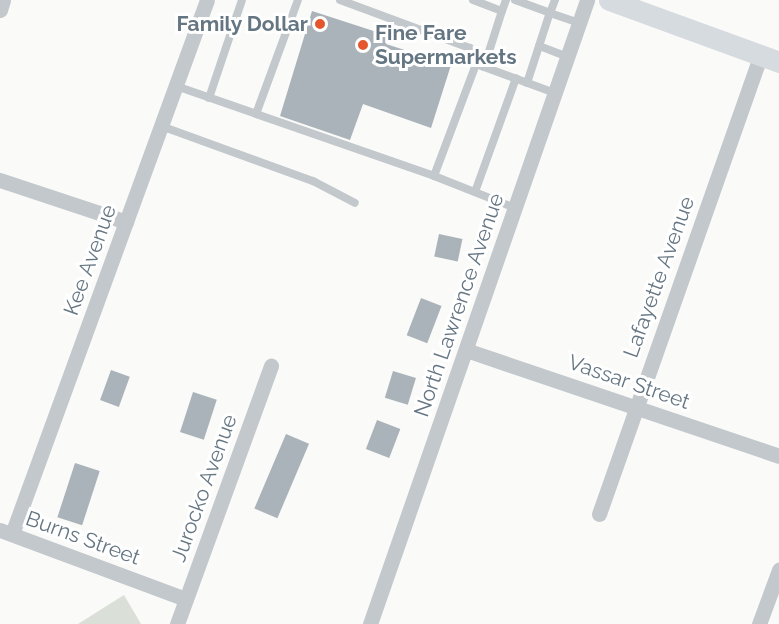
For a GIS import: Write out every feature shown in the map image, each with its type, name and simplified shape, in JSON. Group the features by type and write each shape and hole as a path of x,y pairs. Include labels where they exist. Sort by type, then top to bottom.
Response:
{"street":[{"path":"0,10 3,0"},
{"name":"Kee Avenue","path":"6,532 126,222 207,0"},
{"name":"North Lawrence Avenue","path":"370,624 587,0"},
{"path":"609,0 647,7 770,58"},
{"name":"Lafayette Avenue","path":"599,514 634,406 770,58"},
{"path":"0,180 126,222"},
{"name":"Vassar Street","path":"466,350 779,456"},
{"name":"Jurocko Avenue","path":"177,624 271,366"},
{"name":"Burns Street","path":"6,532 186,599"},
{"path":"759,624 779,570"}],"lane":[{"path":"209,98 242,0"},
{"path":"256,114 298,0"},
{"path":"339,0 471,48 480,65 555,93"},
{"path":"473,0 502,10"},
{"path":"434,176 506,0"},
{"path":"515,0 579,23"},
{"path":"527,83 555,0"},
{"path":"539,46 568,57"},
{"path":"475,192 516,78"},
{"path":"176,86 434,176 515,208"},
{"path":"161,126 313,181 355,203"}],"shaded area":[{"path":"124,595 141,624 78,624"}],"building":[{"path":"312,11 389,36 386,44 451,65 431,128 363,104 350,140 280,116"},
{"path":"439,234 462,239 458,261 434,256"},
{"path":"421,298 442,306 427,343 407,335"},
{"path":"111,370 130,377 119,407 100,400"},
{"path":"393,371 416,378 408,405 385,398"},
{"path":"193,392 217,400 204,440 180,432"},
{"path":"377,420 400,429 389,458 366,449"},
{"path":"286,434 309,444 277,518 254,509"},
{"path":"75,463 100,471 82,525 57,517"}],"place":[{"name":"Family Dollar","path":"320,24"},
{"name":"Fine Fare Supermarkets","path":"363,45"}]}
